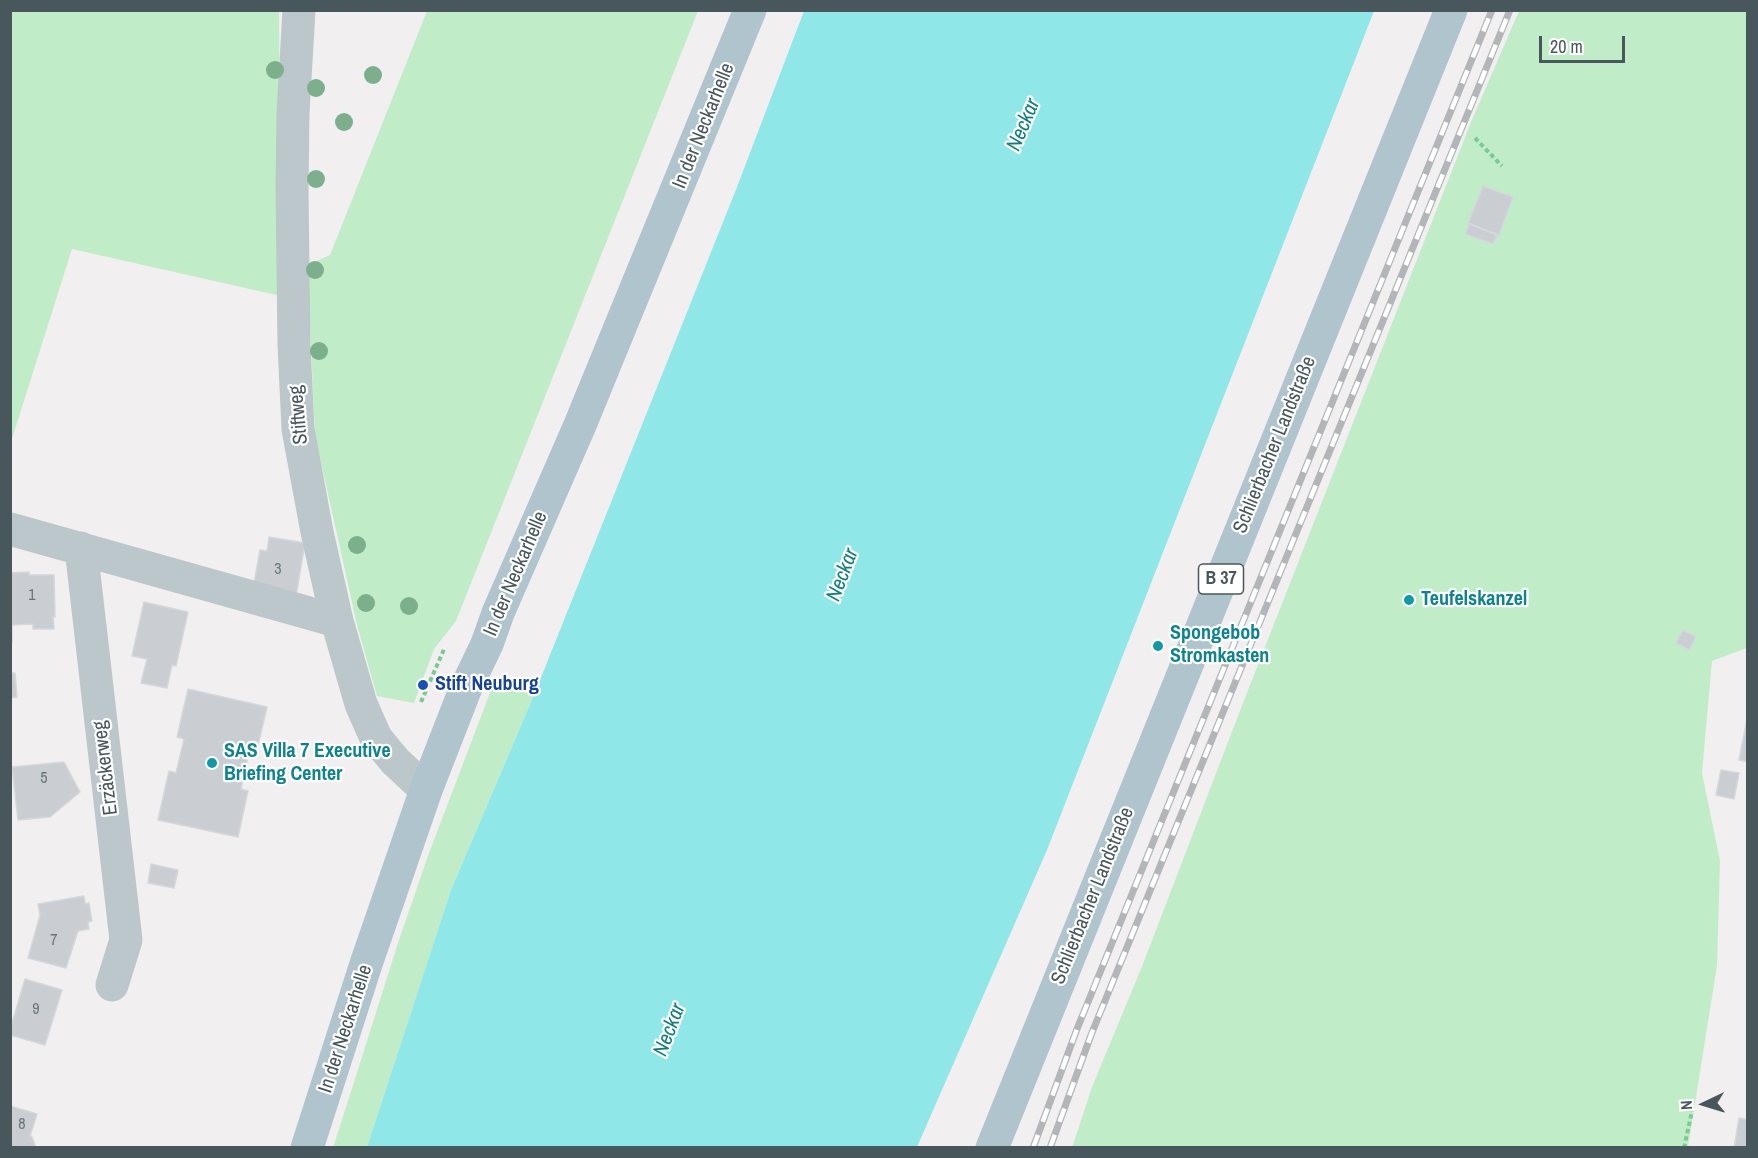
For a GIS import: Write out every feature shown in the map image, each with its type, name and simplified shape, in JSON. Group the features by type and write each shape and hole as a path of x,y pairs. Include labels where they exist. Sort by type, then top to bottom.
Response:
{"main road":[{"name":"In der Neckarhelle","path":"307,1148 366,964 426,790 465,690 487,644 498,613 580,425 750,10"},
{"name":"Schlierbacher Landstraße","path":"992,1148 1451,10"}],"street":[{"name":"Stiftweg","path":"298,10 292,190 294,333 298,429 307,484 337,621 361,704 376,738 395,761 426,790"},
{"path":"10,529 337,621"},
{"name":"Erzäckerweg","path":"81,548 126,940 112,986"}],"path":[{"path":"1475,138 1502,166"},
{"path":"421,702 445,647"},
{"path":"1684,1148 1692,1111"}],"green space":[{"path":"11,11 279,11 281,296 72,249 11,442"},
{"path":"427,11 698,11 456,621 434,649 414,703 377,696 357,625 315,435 309,302 310,264 330,255"},
{"path":"1519,11 1747,11 1747,648 1712,661 1702,773 1720,861 1717,966 1688,1147 1072,1148 1092,1087 1143,964 1471,122"},
{"path":"496,677 534,695 451,890 367,1147 333,1148 429,853"}],"water":[{"name":"Neckar","path":"804,11 1374,11 1047,850 917,1147 367,1147 451,890 534,695 737,187"}],"building":[{"path":"1483,186 1513,197 1499,235 1468,223"},
{"path":"1469,224 1497,235 1493,244 1465,234"},
{"path":"269,537 305,543 296,596 253,589 260,550 267,551"},
{"path":"29,572 29,575 54,575 54,629 33,629 33,624 12,625 12,642 10,642 10,573"},
{"path":"144,602 188,612 176,666 172,665 167,688 141,683 147,659 132,656"},
{"path":"1683,630 1696,637 1689,650 1676,643"},
{"path":"10,673 15,673 17,697 10,698"},
{"name":"SAS Villa 7 Executive Briefing Center","path":"188,689 267,707 256,754 249,752 241,789 248,791 238,837 158,820 169,771 176,773 184,739 177,737"},
{"path":"1748,714 1748,762 1739,760"},
{"path":"64,762 80,792 50,817 18,820 12,767"},
{"path":"1721,770 1739,773 1734,799 1716,795"},
{"path":"151,864 178,870 174,888 148,883"},
{"path":"84,896 85,904 89,903 92,921 88,922 89,929 78,931 66,968 28,958 40,915 38,904"},
{"path":"25,979 62,990 45,1045 10,1035"},
{"path":"10,1106 37,1114 30,1136 35,1145 34,1148 10,1148"},
{"path":"1739,1118 1748,1120 1748,1148 1734,1148"}],"railway":[{"path":"1033,1148 1077,1029 1492,10"},
{"path":"1050,1148 1091,1035 1510,10"}],"place":[{"name":"Teufelskanzel","path":"1409,600"},
{"name":"Spongebob Stromkasten","path":"1158,646"},
{"name":"Stift Neuburg","path":"423,685"},
{"name":"SAS Villa 7 Executive Briefing Center","path":"212,763"}]}
